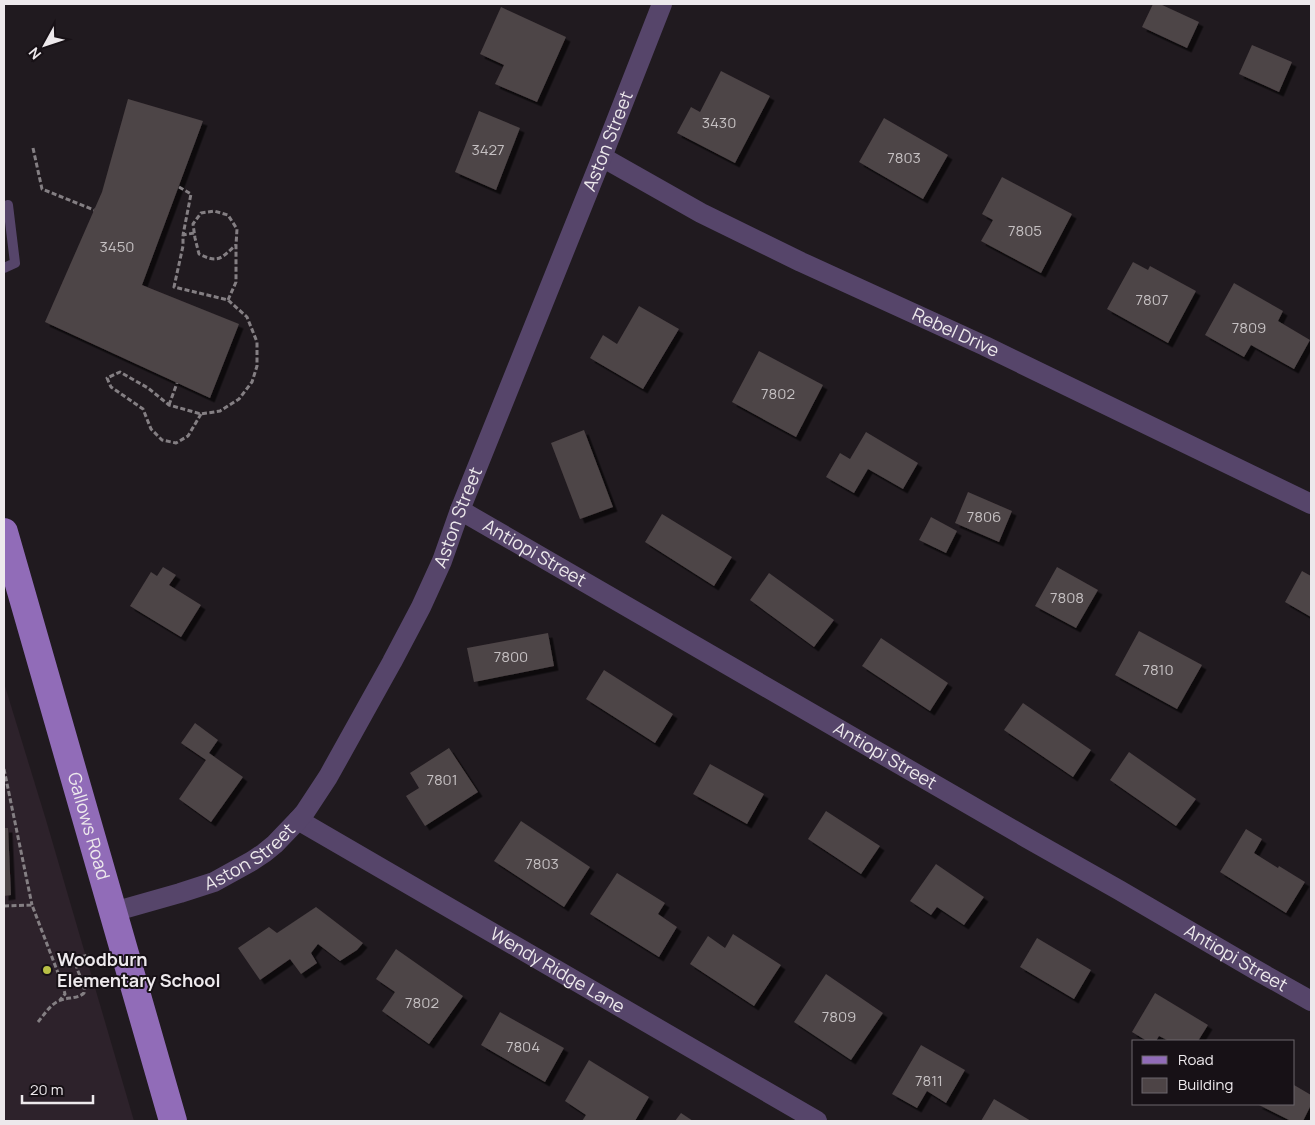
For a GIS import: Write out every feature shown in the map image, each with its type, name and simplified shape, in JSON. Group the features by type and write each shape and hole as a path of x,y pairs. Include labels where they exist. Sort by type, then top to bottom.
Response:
{"main road":[{"name":"Gallows Road","path":"4,532 173,1121"}],"street":[{"name":"Aston Street","path":"113,912 180,894 214,882 252,861 275,844 298,820 328,777 392,662 421,607 442,561 460,510 662,4"},
{"name":"Rebel Drive","path":"602,157 702,213 801,262 984,346 1311,504"},
{"name":"Antiopi Street","path":"460,510 1311,1001"},
{"name":"Wendy Ridge Lane","path":"298,820 817,1121"}],"lane":[{"path":"4,268 15,263 8,205"}],"path":[{"path":"33,148 42,189 94,210"},
{"path":"179,187 191,194 174,287 228,300 247,318 257,342 257,366 252,382 239,399 220,411 201,414 169,405 148,388 120,372 107,378 111,387 143,409 151,429 162,440 176,443 188,436 201,414"},
{"path":"228,300 236,282 237,229 228,215 214,211 201,213 193,224 200,254 210,260 222,258 236,245"},
{"path":"182,235 194,233"},
{"path":"169,405 177,383"},
{"path":"4,769 32,905 65,994 53,1004 38,1022"},
{"path":"4,906 32,905"},
{"path":"60,1000 80,997 84,993 85,988 76,960 89,955"}],"shaded area":[{"name":"Woodburn Elementary School","path":"4,683 46,820 134,1121 4,1121"}],"building":[{"path":"1153,4 1160,4 1199,22 1187,48 1142,27"},
{"path":"501,7 566,37 537,102 495,84 504,65 480,54"},
{"path":"1252,45 1292,62 1279,92 1239,74"},
{"path":"721,71 770,96 735,163 677,133 691,107 700,112"},
{"path":"128,99 203,121 142,285 239,324 210,398 45,322 102,192"},
{"path":"479,111 520,128 496,190 455,172"},
{"path":"884,118 948,155 923,199 859,162"},
{"path":"1002,177 1072,214 1041,273 981,241 993,220 982,214"},
{"path":"1133,262 1148,270 1150,266 1196,291 1168,343 1107,309"},
{"path":"1234,283 1283,311 1278,321 1310,340 1294,369 1251,345 1244,357 1205,335"},
{"path":"639,306 679,329 643,389 590,358 603,335 617,344"},
{"path":"759,351 823,385 796,437 732,402"},
{"path":"584,430 613,507 580,519 551,443"},
{"path":"866,432 918,463 903,489 868,469 854,493 826,477 840,453 850,459"},
{"path":"968,492 1012,511 999,542 955,523"},
{"path":"662,514 732,557 714,586 645,542"},
{"path":"931,517 957,531 946,553 919,540"},
{"path":"163,567 176,575 169,585 201,605 181,637 130,606 151,572 157,576"},
{"path":"1057,567 1098,590 1076,628 1035,606"},
{"path":"1302,571 1311,576 1311,617 1285,602"},
{"path":"769,573 834,620 814,647 750,600"},
{"path":"1139,631 1202,665 1177,709 1115,675"},
{"path":"548,633 554,666 474,682 467,648"},
{"path":"881,638 948,683 930,711 862,666"},
{"path":"604,670 673,714 655,743 586,699"},
{"path":"1023,703 1091,750 1073,777 1004,730"},
{"path":"195,723 218,740 209,753 243,777 211,822 179,799 206,760 181,743"},
{"path":"449,748 478,792 425,826 406,796 419,788 410,773"},
{"path":"1129,752 1196,799 1176,826 1110,780"},
{"path":"710,764 764,794 747,824 693,794"},
{"path":"826,811 880,846 861,874 808,839"},
{"path":"521,821 590,867 564,907 494,861"},
{"path":"4,828 8,828 11,895 4,896"},
{"path":"1246,829 1262,839 1254,853 1305,882 1286,913 1220,872"},
{"path":"936,864 984,897 964,925 937,907 931,915 910,901"},
{"path":"617,873 665,903 658,914 677,927 659,957 590,914"},
{"path":"316,907 363,943 357,950 340,961 318,944 311,953 317,963 301,974 290,959 260,980 238,948 269,927 277,933"},
{"path":"733,934 781,965 754,1006 690,964 708,936 725,948"},
{"path":"1037,938 1091,970 1074,999 1020,967"},
{"path":"396,949 463,996 429,1044 382,1011 395,992 376,979"},
{"path":"826,974 883,1013 851,1060 794,1022"},
{"path":"1155,993 1208,1025 1199,1040 1167,1040 1159,1036 1157,1040 1145,1040 1132,1032"},
{"path":"500,1012 564,1048 545,1082 481,1045"},
{"path":"921,1045 965,1070 946,1103 927,1091 917,1108 892,1094"},
{"path":"589,1060 649,1097 635,1121 582,1121 586,1115 565,1101"},
{"path":"1295,1086 1311,1095 1311,1105 1303,1121 1291,1121 1259,1105 1295,1105"},
{"path":"994,1099 1031,1121 981,1121"},
{"path":"681,1113 693,1121 675,1121"}],"place":[{"name":"Woodburn Elementary School","path":"47,970"}]}
